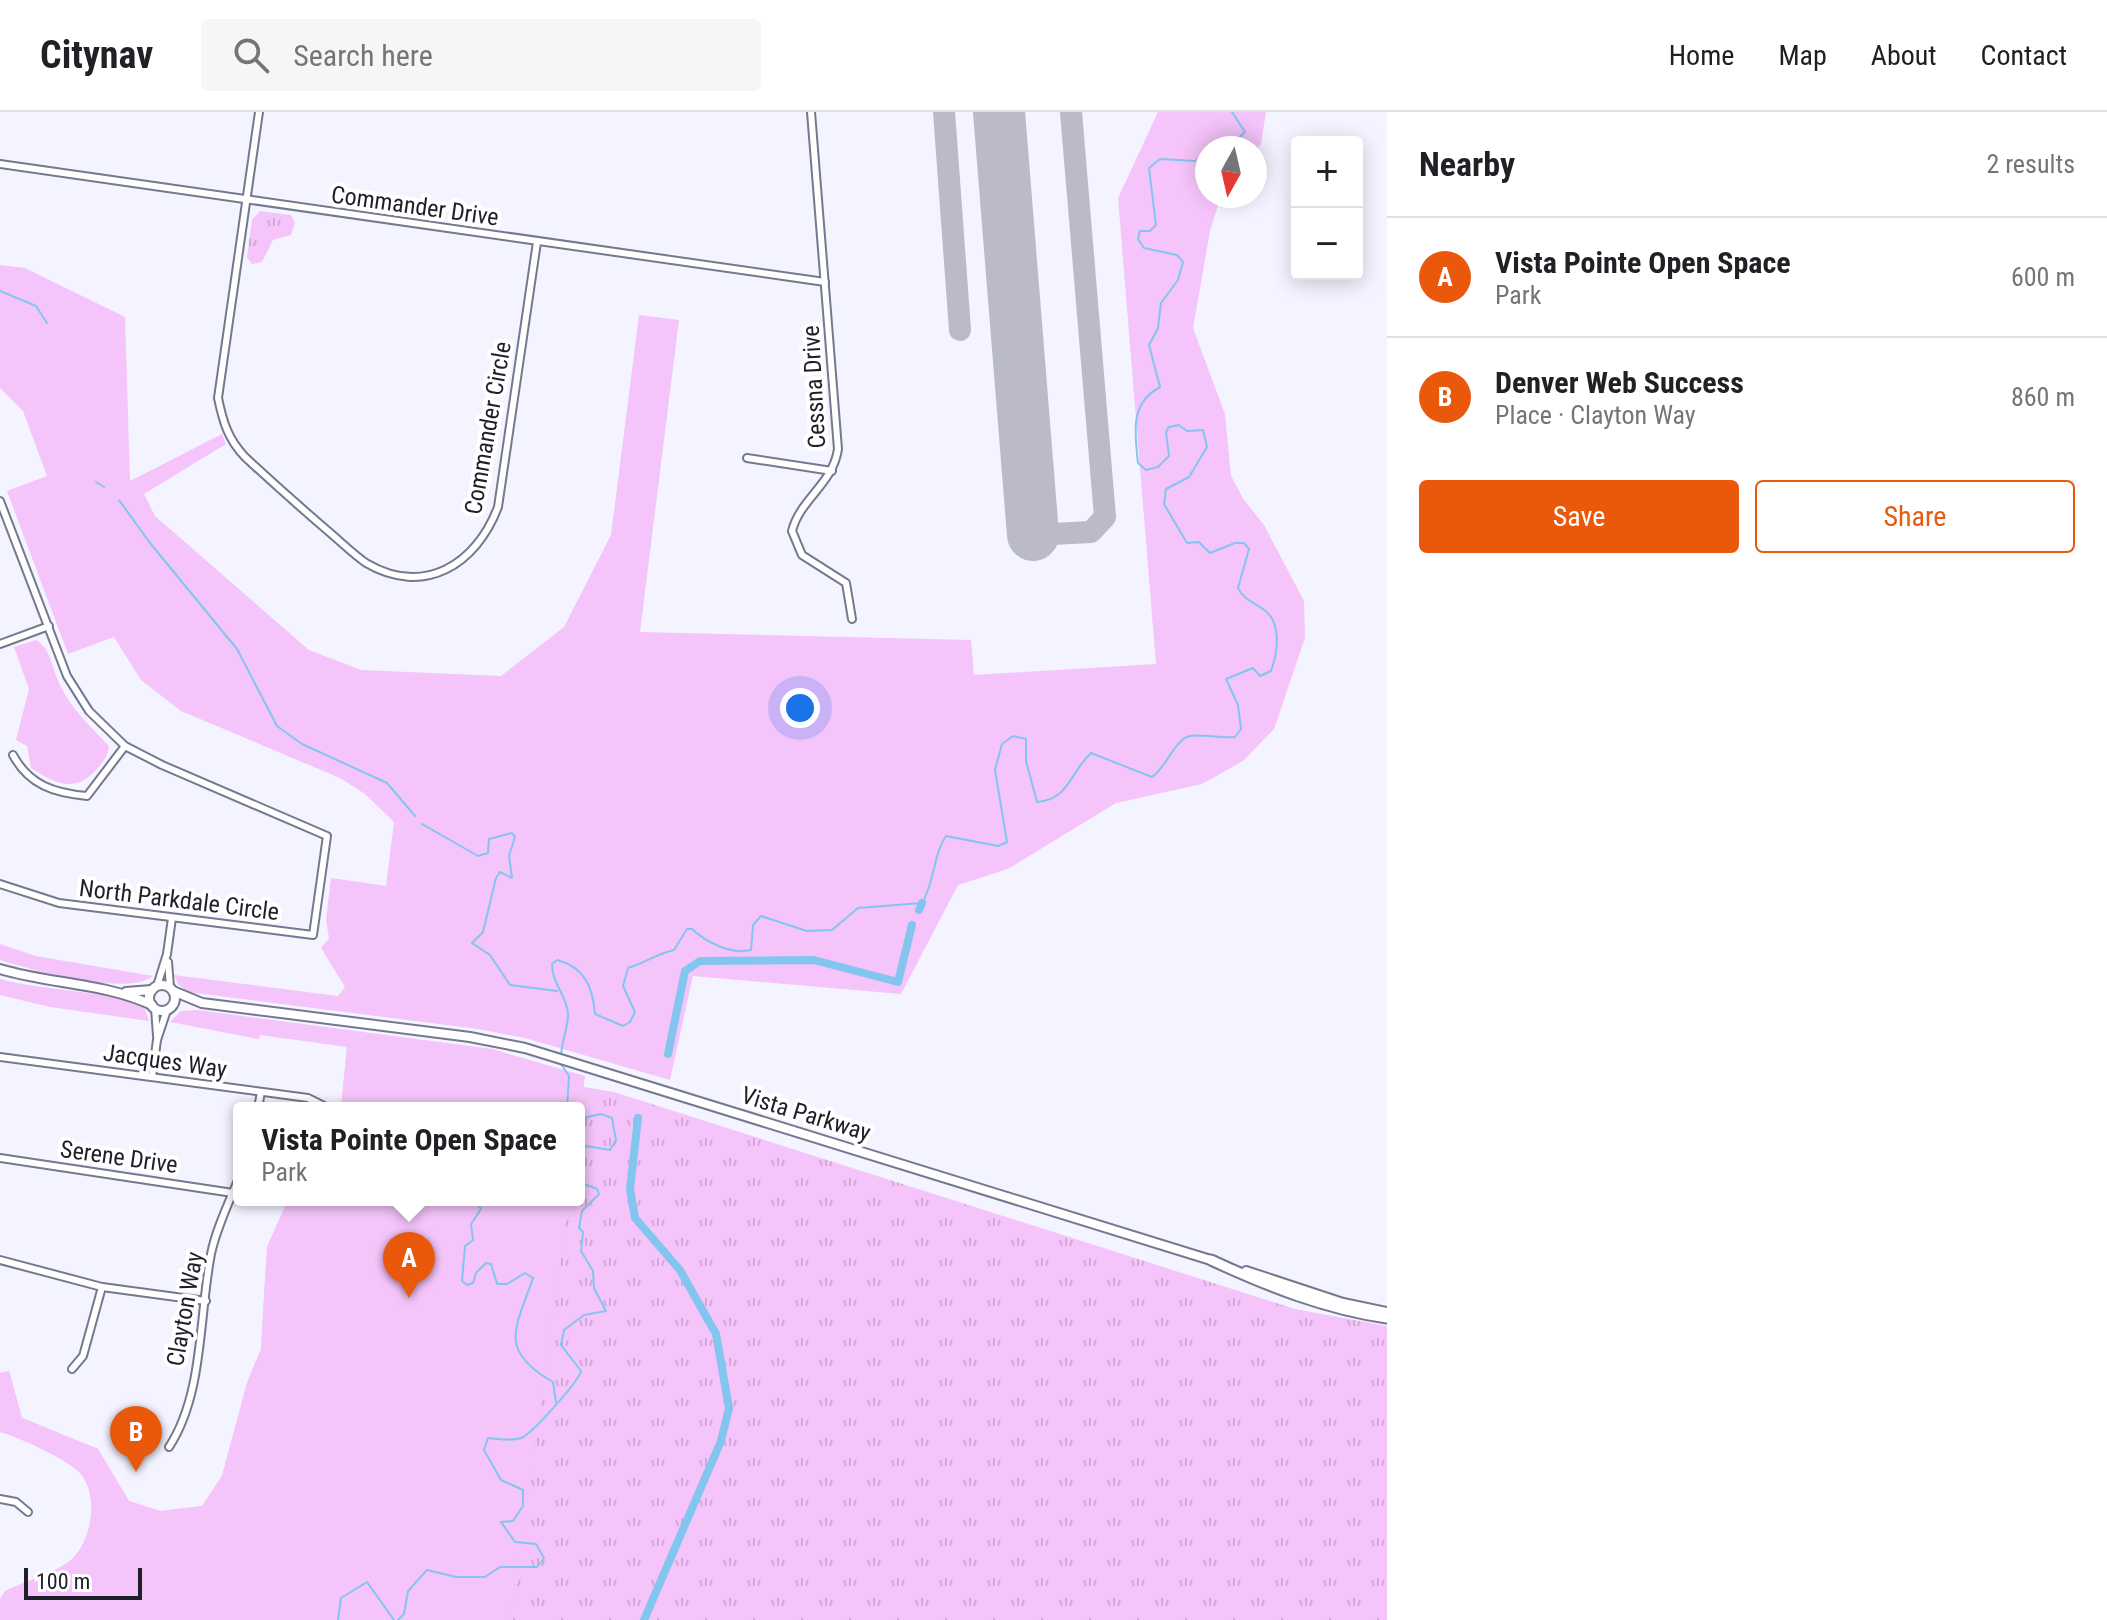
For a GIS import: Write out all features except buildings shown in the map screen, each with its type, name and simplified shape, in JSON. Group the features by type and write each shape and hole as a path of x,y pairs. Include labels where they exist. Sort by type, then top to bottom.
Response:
{"main road":[{"path":"1211,1260 1265,1285 1348,1311 1387,1315"}],"street":[{"name":"Commander Circle","path":"259,112 218,398 226,432 245,457 365,562 407,577 450,568 482,542 498,507 537,242"},
{"name":"Cessna Drive","path":"811,112 838,449 832,471 795,520 793,539 806,558 846,583 852,619"},
{"name":"Commander Drive","path":"0,164 825,282"},
{"path":"747,458 832,471"},
{"path":"1,504 77,695 125,746 87,796 56,793 23,773 13,755"},
{"path":"0,644 49,626"},
{"name":"North Parkdale Circle","path":"0,884 59,903 313,935 327,836 125,746"},
{"path":"157,1040 153,1006 155,988 167,954 172,918"},
{"path":"152,1077 157,1040 170,1007 167,954"},
{"path":"0,969 50,982 117,992 153,1006"},
{"path":"117,992 155,988"},
{"name":"Vista Parkway","path":"155,988 171,989 202,1003"},
{"name":"Vista Parkway","path":"153,1006 202,1003 470,1037 525,1048 1211,1260"},
{"name":"Jacques Way","path":"0,1057 308,1098 316,1102"},
{"path":"259,1102 261,1092"},
{"name":"Serene Drive","path":"0,1158 233,1193"},
{"name":"Clayton Way","path":"169,1447 180,1431 202,1335 211,1252 233,1193"},
{"path":"0,1260 102,1287 206,1301"},
{"path":"72,1369 83,1356 102,1287"},
{"path":"0,1499 16,1502 28,1512"}],"green space":[{"path":"1158,112 1266,112 1262,136 1195,136 1195,208 1217,208 1210,231 1193,328 1225,414 1231,476 1244,500 1264,525 1304,601 1305,638 1274,729 1243,761 1202,784 1116,803 1008,869 958,885 901,994 693,976 670,1080 525,1038 478,1029 188,992 178,984 174,975 338,996 345,987 321,948 329,938 326,920 331,878 386,886 394,822 365,794 340,778 181,711 141,680 114,637 68,654 7,491 47,476 23,411 0,388 0,265 25,268 125,317 130,481 222,434 226,444 144,494 155,516 309,650 361,670 501,676 564,627 611,535 639,315 679,320 640,632 971,640 974,675 1156,664 1118,198"},
{"path":"260,211 291,215 295,222 291,235 273,240 262,262 252,264 247,257 252,220"},
{"path":"36,640 49,654 70,702 109,746 98,768 90,776 73,784 57,782 31,768 27,746 16,740 29,689 14,647"},
{"path":"0,944 36,956 153,976 140,982 122,984 79,980 0,960"},
{"path":"0,979 115,998 145,1009 149,1021 50,1007 0,995"},
{"path":"197,1010 492,1049 585,1076 581,1102 342,1102 347,1047 260,1035 259,1039 170,1022 181,1011"},
{"path":"347,1047 614,1092 1295,1309 1387,1326 1387,1620 0,1620 0,1599 5,1591 59,1568 79,1551 88,1530 91,1506 87,1483 75,1469 43,1450 0,1432 0,1373 9,1371 22,1418 98,1449 129,1501 160,1511 202,1506 222,1476 247,1383 261,1349 267,1247 285,1206 585,1206 585,1102 342,1102"},
{"path":"285,1206 567,1206 510,1620 0,1620 0,1599 5,1591 59,1568 79,1551 88,1530 91,1506 87,1483 75,1469 43,1450 0,1432 0,1373 9,1371 22,1418 98,1449 129,1501 160,1511 202,1506 222,1476 247,1383 261,1349 267,1247"}],"waterway":[{"path":"1232,112 1245,132 1241,136"},
{"path":"561,1057 568,1013 553,971 552,964 557,960 567,963 586,980 595,1014 623,1026 630,1022 635,1012 623,986 628,968 674,950 687,929 719,946 743,951 751,950 753,925 761,916 807,931 832,930 858,908 922,903 946,836 998,846 1007,842 995,770 1002,744 1013,736 1026,739 1026,761 1037,802 1048,800 1063,791 1091,753 1152,777 1185,738 1235,737 1241,729 1238,705 1226,679 1253,668 1260,676 1271,671 1277,646 1276,629 1269,615 1238,588 1249,549 1244,543 1235,543 1210,553 1199,542 1187,543 1164,504 1166,489 1189,477 1207,447 1203,430 1187,431 1179,425 1169,427 1166,432 1169,456 1158,467 1146,470 1138,463 1136,441 1139,411 1143,402 1160,387 1149,345 1158,328 1161,303 1178,280 1183,262 1177,255 1144,248 1138,239 1140,231 1150,231 1156,225 1149,168 1160,159 1195,161"},
{"path":"0,291 36,306 47,323"},
{"path":"96,482 104,487"},
{"path":"119,500 237,649 277,726 302,744 387,783 415,816"},
{"path":"422,824 478,856 488,853 489,839 512,833 515,837 509,856 512,878 500,872 496,878 483,932 472,943 490,955 510,985 557,991"},
{"path":"919,910 922,903"},
{"path":"668,1054 685,971 700,961 814,960 898,982 912,925"},
{"path":"561,1064 569,1076 567,1102"},
{"path":"585,1118 601,1114 612,1118 616,1140 610,1150 585,1147"},
{"path":"638,1118 630,1189 635,1218 680,1270 716,1334 729,1408 721,1441 644,1620"},
{"path":"398,1620 404,1614 408,1591 427,1570 456,1577 485,1577 500,1567 537,1567 544,1558 536,1544 515,1542 501,1522 513,1521 523,1506 523,1490 501,1480 484,1450 488,1438 521,1438 554,1407 581,1371 561,1345 564,1330 584,1315 606,1311 594,1288 593,1271 581,1251 583,1232 579,1228 582,1211 599,1194 597,1189 585,1184"},
{"path":"479,1206 481,1209 471,1224 473,1240 465,1246 462,1281 467,1285 473,1283 476,1273 486,1263 491,1264 497,1284 507,1284 525,1273 533,1278 517,1324 518,1348 535,1370 553,1382 556,1402"},
{"path":"338,1620 341,1598 367,1582 394,1620"}],"taxiway":[{"path":"944,112 960,330"},
{"path":"1033,535 1091,532 1105,517 1071,112"}],"runway":[{"path":"999,112 1033,535"}],"place":[{"name":"Vista Pointe Open Space","path":"409,1298"},
{"name":"Denver Web Success","path":"136,1472"}]}
